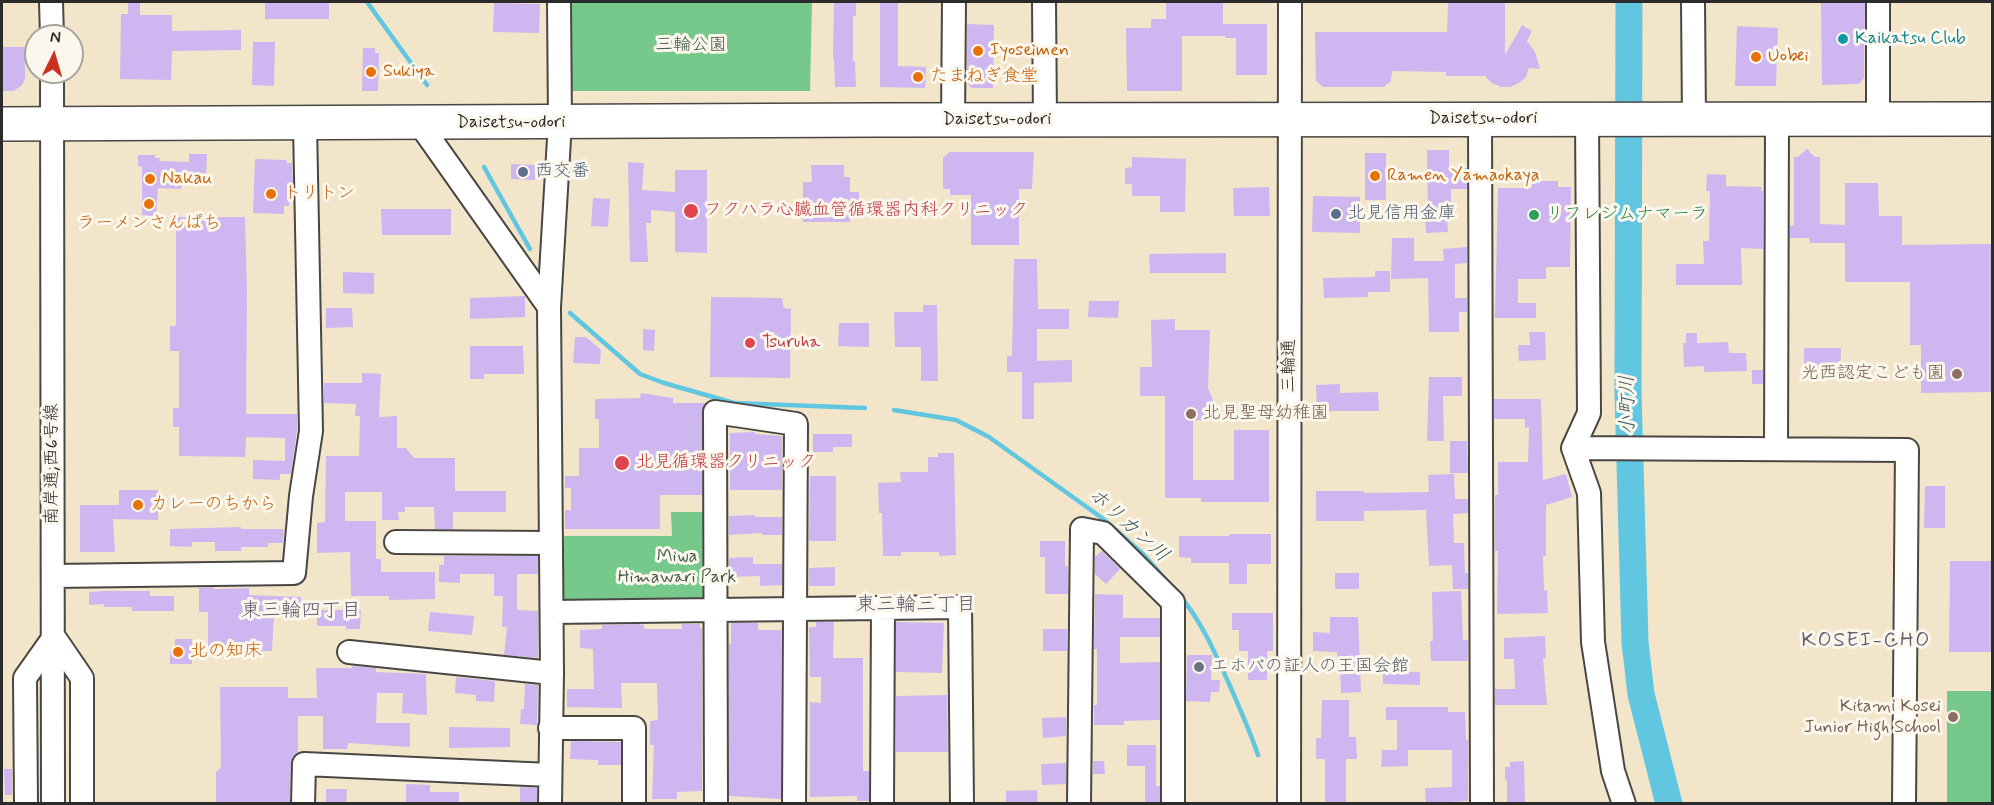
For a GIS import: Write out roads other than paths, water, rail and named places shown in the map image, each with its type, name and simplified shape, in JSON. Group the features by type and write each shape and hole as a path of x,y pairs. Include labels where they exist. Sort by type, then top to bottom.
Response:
{"highway":[{"name":"Daisetsu-odori","path":"2,124 1992,119"}],"street":[{"path":"51,2 52,24"},
{"path":"550,804 552,612 549,307 560,122 559,2"},
{"path":"952,120 954,2"},
{"path":"1044,2 1045,120"},
{"name":"三輪通","path":"1289,804 1290,2"},
{"path":"1678,119 1693,2"},
{"path":"1878,2 1878,119"},
{"name":"南岸通;西6号線","path":"52,84 53,804"},
{"path":"1480,119 1482,804"},
{"path":"1597,119 1589,413 1583,448 1589,493 1593,642 1613,771 1624,804"},
{"path":"1776,449 1777,120"},
{"path":"419,123 549,307"},
{"path":"53,576 294,573 310,431 305,124"},
{"path":"716,804 715,412 796,424 795,804"},
{"path":"1583,448 1907,450 1904,804"},
{"path":"1079,804 1082,528 1103,533 1173,602 1173,804"},
{"path":"396,542 551,543"},
{"path":"552,612 960,607 962,804"},
{"path":"882,804 883,608"},
{"path":"26,804 25,678 54,637 82,678 82,804"},
{"path":"349,652 552,673"},
{"path":"550,728 634,728 634,804"},
{"path":"303,804 304,764 550,775"}],"waterway":[{"name":"ホリカン川","path":"367,2 427,85"},
{"name":"小町川","path":"1629,2 1628,392 1635,642 1641,694 1669,804"},
{"name":"ホリカン川","path":"484,167 530,249"},
{"name":"ホリカン川","path":"570,313 640,374 664,383 734,403 865,408"},
{"name":"ホリカン川","path":"894,410 956,420 989,437 1102,518 1143,554 1166,580"},
{"name":"ホリカン川","path":"1181,597 1196,618 1214,651 1258,755"}],"place":[{"name":"Kaikatsu Club","path":"1843,39"},
{"name":"Iyoseimen","path":"978,51"},
{"name":"Uobei","path":"1756,57"},
{"name":"Sukiya","path":"371,72"},
{"name":"たまねぎ食堂","path":"918,77"},
{"name":"西交番","path":"523,172"},
{"name":"Ramen Yamaokaya","path":"1375,176"},
{"name":"Nakau","path":"150,179"},
{"name":"トリトン","path":"271,194"},
{"name":"ラーメンさんぱち","path":"149,204"},
{"name":"フクハラ心臓血管循環器内科クリニック","path":"691,211"},
{"name":"北見信用金庫","path":"1336,214"},
{"name":"リフレジムナマーラ","path":"1534,215"},
{"name":"Tsuruha","path":"750,343"},
{"name":"光西認定こども園","path":"1957,374"},
{"name":"北見聖母幼稚園","path":"1191,414"},
{"name":"北見循環器クリニック","path":"622,463"},
{"name":"カレーのちから","path":"138,505"},
{"name":"北の知床","path":"178,652"},
{"name":"エホバの証人の王国会館","path":"1199,667"},
{"name":"Kitami Kosei Junior High School","path":"1953,717"}],"district":[{"name":"東三輪三丁目","path":"916,606"},
{"name":"東三輪四丁目","path":"301,612"},
{"name":"KOSEI-CHO","path":"1866,642"}],"park label":[{"name":"三輪公園","path":"691,46"},
{"name":"Miwa Himawari Park","path":"677,567"}]}
